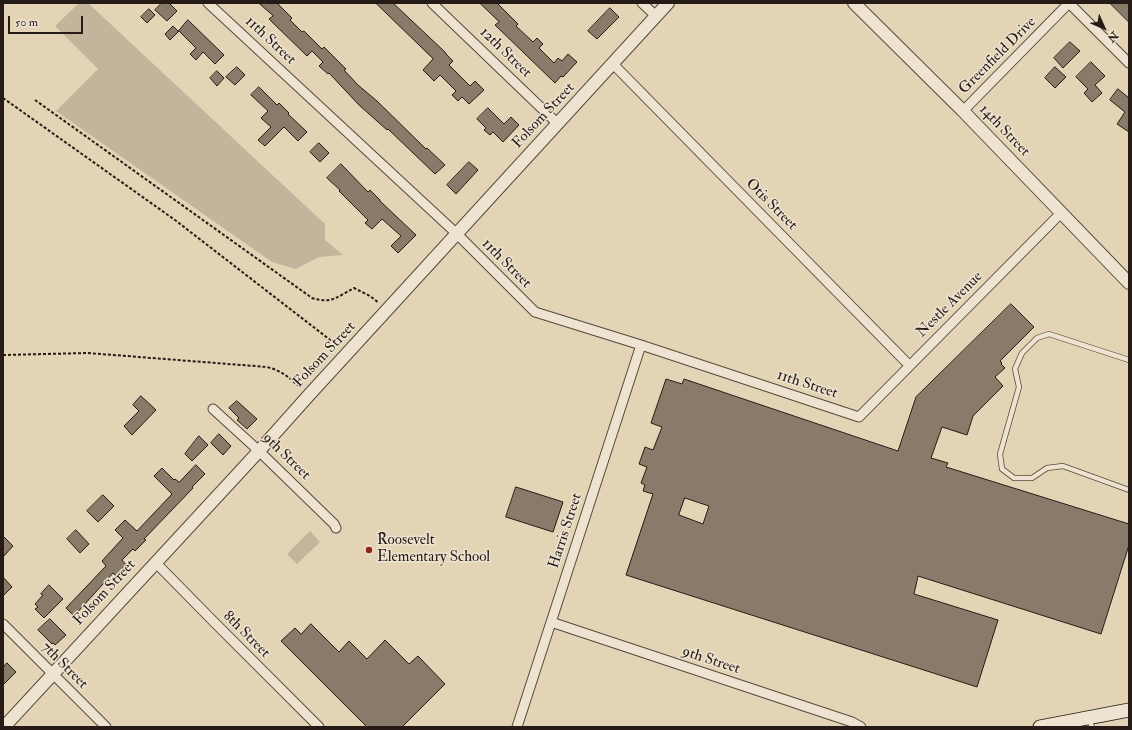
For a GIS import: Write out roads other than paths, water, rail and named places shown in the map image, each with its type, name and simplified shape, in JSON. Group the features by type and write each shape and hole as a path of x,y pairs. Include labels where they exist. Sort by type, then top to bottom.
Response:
{"main road":[{"path":"1040,727 1090,722 1129,710"}],"street":[{"name":"11th Street","path":"208,3 457,234 535,312 641,345 859,417"},
{"name":"12th Street","path":"432,3 558,124"},
{"path":"642,3 656,16"},
{"name":"Folsom Street","path":"4,727 52,673 259,451 668,3"},
{"name":"14th Street","path":"854,3 963,111 1129,284"},
{"path":"1069,3 1129,63"},
{"name":"Greenfield Drive","path":"963,111 1069,3"},
{"name":"Otis Street","path":"613,64 909,365"},
{"name":"Nestle Avenue","path":"859,417 1061,213"},
{"name":"Harris Street","path":"517,727 641,345"},
{"name":"9th Street","path":"213,409 259,451 334,524 336,528"},
{"name":"8th Street","path":"155,562 319,727"},
{"name":"9th Street","path":"551,622 852,722 861,727"},
{"name":"7th Street","path":"3,624 106,727"}],"lane":[{"path":"1129,360 1049,334 1038,338 1022,353 1016,369 1019,387 1000,454 1002,468 1014,478 1032,478 1047,468 1063,466 1129,490"}],"place":[{"name":"Roosevelt Elementary School","path":"369,550"}]}
